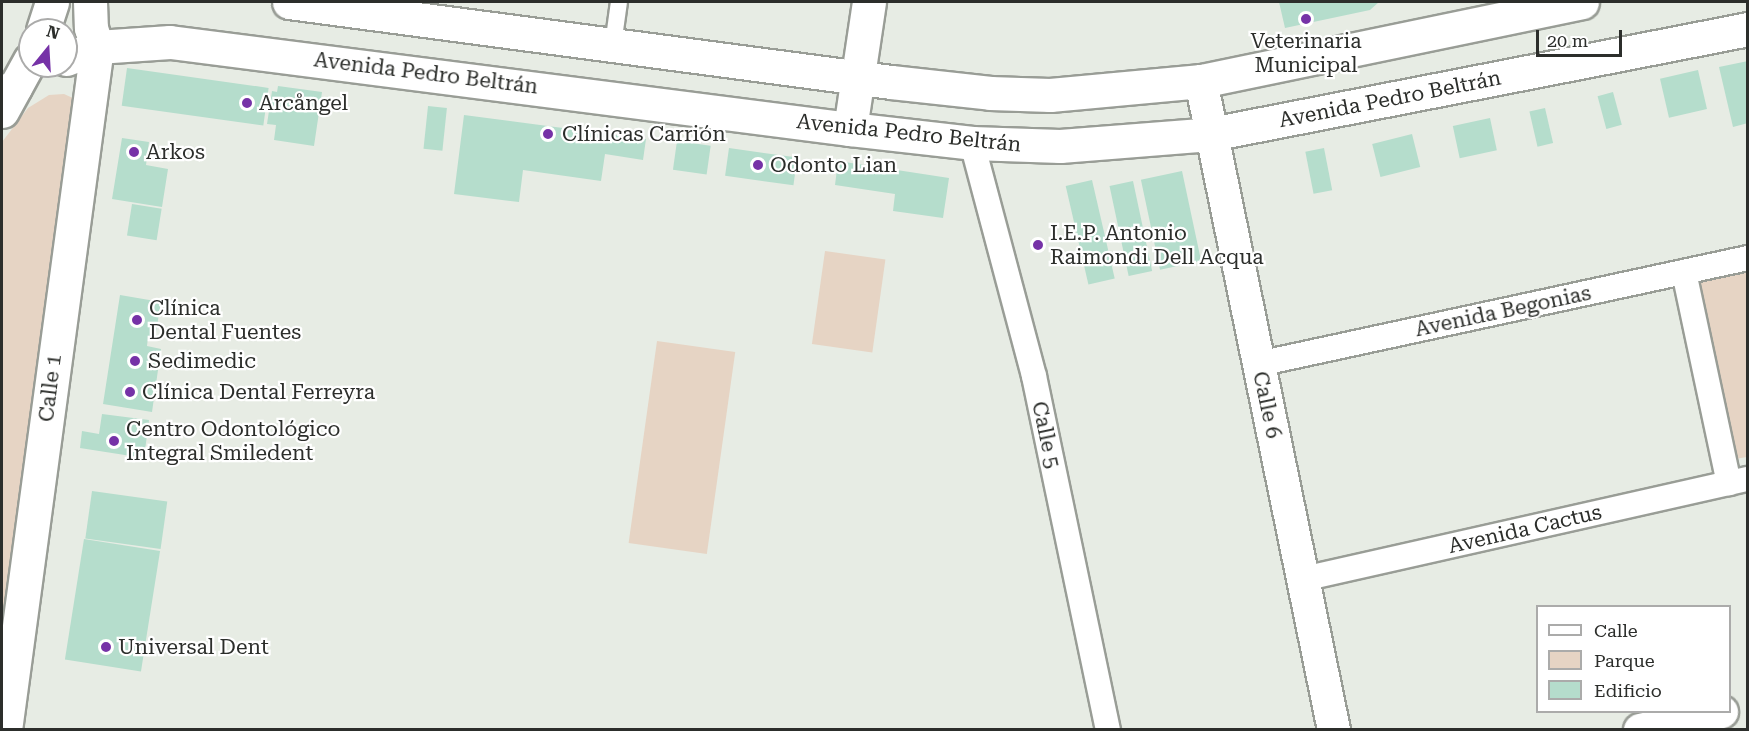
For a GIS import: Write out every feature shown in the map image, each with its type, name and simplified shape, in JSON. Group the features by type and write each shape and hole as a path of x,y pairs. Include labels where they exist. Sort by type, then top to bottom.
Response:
{"main road":[{"path":"47,18 52,2"},
{"path":"90,2 89,19 97,47"},
{"path":"289,2 365,7 613,45 858,77 990,93 1050,95 1201,81 1582,2"},
{"path":"850,129 869,2"},
{"name":"Avenida Pedro Beltrán","path":"78,54 97,47 170,42 972,143 1103,145 1211,134 1748,29"},
{"name":"Calle 1","path":"5,729 97,47"},
{"path":"12,87 28,78"}],"street":[{"name":"Calle 6","path":"1201,81 1334,729"},
{"name":"Calle 5","path":"972,143 1034,376 1108,729"},
{"name":"Avenida Begonias","path":"1258,364 1748,258"},
{"path":"1684,272 1738,481"},
{"name":"Avenida Cactus","path":"1303,579 1738,481"},
{"path":"1731,710 1748,706"},
{"path":"1640,729 1713,713"}],"lane":[{"path":"613,45 619,2"}],"green space":[{"path":"64,94 75,99 2,635 2,142 28,108 49,95"},
{"path":"825,251 885,259 872,353 812,344"},
{"path":"1747,270 1747,457 1735,459 1695,281"},
{"path":"657,341 735,352 707,554 629,543"}],"building":[{"name":"Veterinaria Municipal","path":"1279,2 1379,2 1370,10 1285,28"},
{"path":"1748,61 1748,123 1733,127 1719,67"},
{"path":"127,68 269,88 263,126 122,106"},
{"path":"1698,70 1707,109 1669,118 1660,79"},
{"path":"278,86 322,92 314,146 274,140 276,125 267,124 272,91 277,92"},
{"path":"1613,92 1622,125 1606,129 1598,96"},
{"path":"428,106 447,108 442,151 424,149"},
{"path":"1545,108 1553,143 1538,147 1529,112"},
{"path":"464,115 646,139 643,160 605,154 601,181 523,170 519,202 454,194"},
{"path":"1490,118 1497,150 1460,158 1453,126"},
{"path":"1412,134 1420,167 1380,177 1372,144"},
{"path":"122,138 149,142 146,165 168,169 162,207 112,199"},
{"path":"677,141 711,146 707,174 673,170"},
{"path":"729,148 797,158 793,185 725,176"},
{"path":"1324,148 1332,190 1314,194 1305,152"},
{"path":"838,161 949,178 943,218 893,211 895,194 835,185"},
{"path":"1182,171 1201,261 1160,270 1141,180"},
{"path":"1092,180 1115,278 1088,284 1066,186"},
{"path":"1133,181 1152,271 1129,276 1110,186"},
{"path":"132,204 162,209 157,240 127,236"},
{"path":"120,295 161,302 155,338 148,337 147,346 161,349 152,412 103,404"},
{"name":"Centro Odontológico Integral Smiledent","path":"102,414 149,420 144,458 80,448 82,431 99,434"},
{"path":"92,491 167,502 161,549 85,539"},
{"path":"84,539 160,551 141,672 65,659"}],"place":[{"name":"Veterinaria Municipal","path":"1306,19"},
{"name":"Arcångel","path":"247,103"},
{"name":"Clínicas Carrión","path":"548,134"},
{"name":"Arkos","path":"134,152"},
{"name":"Odonto Lian","path":"758,165"},
{"name":"I.E.P. Antonio Raimondi Dell Acqua","path":"1038,245"},
{"name":"Clínica Dental Fuentes","path":"137,320"},
{"name":"Sedimedic","path":"135,361"},
{"name":"Clínica Dental Ferreyra","path":"130,392"},
{"name":"Centro Odontológico Integral Smiledent","path":"114,441"},
{"name":"Universal Dent","path":"106,647"}]}
